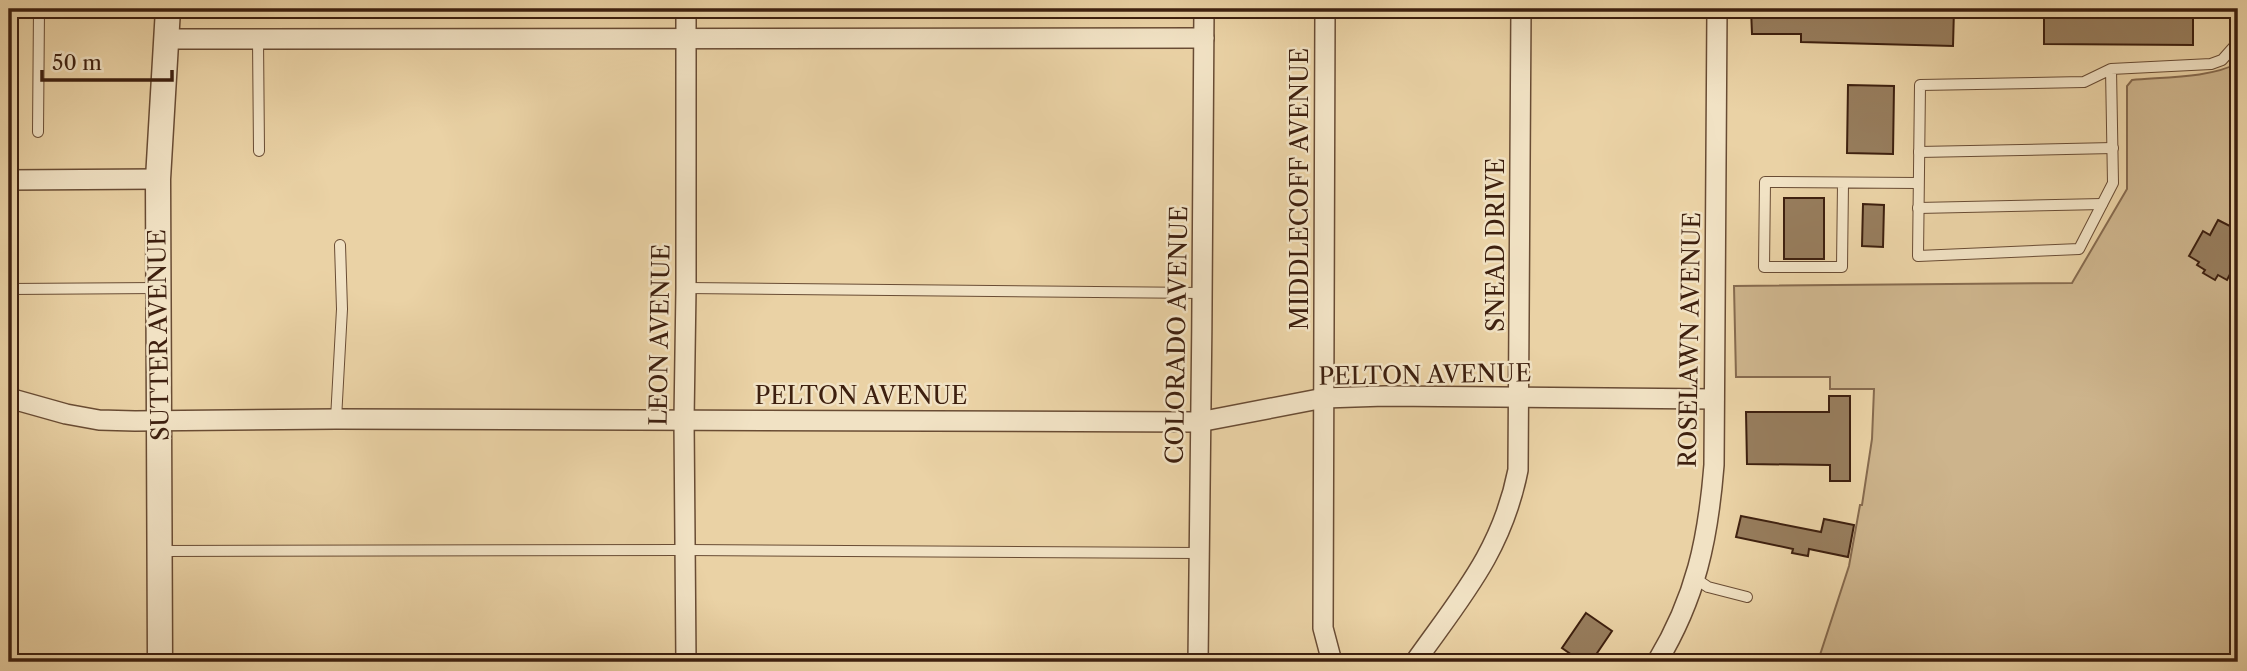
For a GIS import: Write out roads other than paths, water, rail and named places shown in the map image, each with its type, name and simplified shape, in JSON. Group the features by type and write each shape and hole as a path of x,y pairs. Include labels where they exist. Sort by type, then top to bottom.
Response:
{"street":[{"name":"SUTTER AVENUE","path":"160,662 158,179 167,9"},
{"name":"LEON AVENUE","path":"686,9 686,662"},
{"name":"COLORADO AVENUE","path":"1198,662 1204,9"},
{"name":"MIDDLECOFF AVENUE","path":"1325,9 1323,628 1332,662"},
{"name":"SNEAD DRIVE","path":"1415,662 1478,573 1502,528 1518,470 1521,9"},
{"name":"ROSELAWN AVENUE","path":"1657,662 1670,641 1696,579 1711,506 1714,465 1717,9"},
{"path":"167,39 1204,38"},
{"path":"9,180 158,179"},
{"name":"PELTON AVENUE","path":"9,398 99,420 1199,422 1324,398 1385,396 1714,399"}],"lane":[{"path":"38,132 39,9"},
{"path":"258,39 259,151"},
{"path":"2111,69 2113,183 2079,249 1917,256 1920,85 2084,82 2111,69 2211,64 2222,60 2238,42"},
{"path":"1919,152 2113,148"},
{"path":"1843,183 1842,267 1765,267 1765,182 1918,183"},
{"path":"1918,208 2102,204"},
{"path":"337,419 342,309 340,245"},
{"path":"9,289 158,288"},
{"path":"686,288 1203,293"},
{"path":"161,551 1199,552"},
{"path":"1696,579 1708,587 1747,597"}]}
